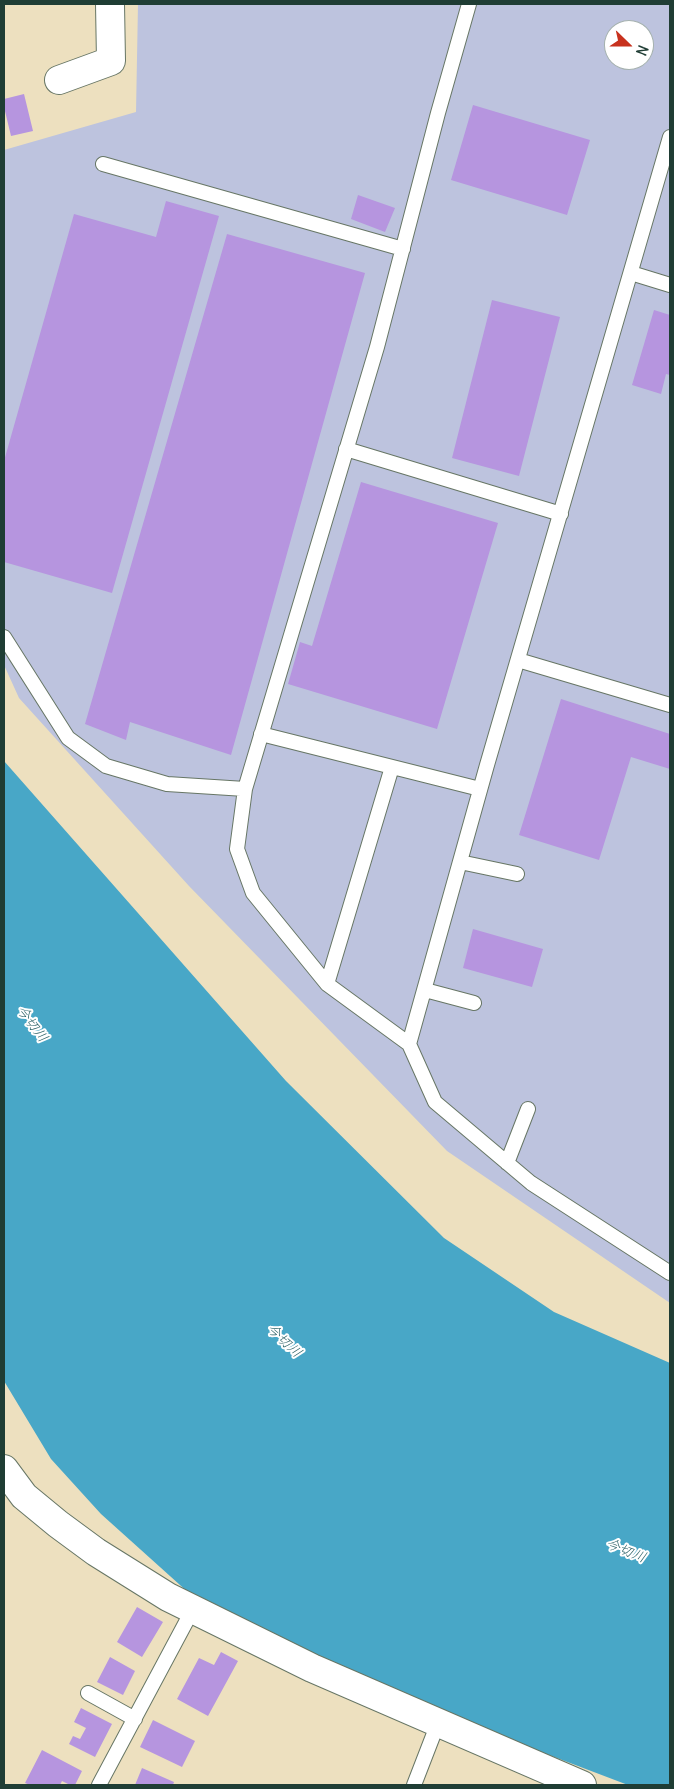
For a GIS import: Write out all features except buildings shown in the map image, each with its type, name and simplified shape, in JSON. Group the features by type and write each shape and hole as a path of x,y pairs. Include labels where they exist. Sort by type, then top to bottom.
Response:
{"street":[{"path":"60,80 111,61 110,4"},
{"path":"4,1469 24,1496 58,1524 96,1552 168,1597 312,1668 582,1785"}],"lane":[{"path":"470,4 438,113 377,347 245,789 237,849 253,893 327,984 409,1044 435,1102 531,1183 670,1273"},
{"path":"409,1044 480,789 670,137"},
{"path":"103,164 403,249"},
{"path":"631,273 670,285"},
{"path":"346,449 561,514"},
{"path":"4,637 68,738 106,766 167,784 245,789"},
{"path":"518,660 670,704"},
{"path":"261,734 480,789"},
{"path":"327,984 392,767"},
{"path":"460,862 517,874"},
{"path":"424,990 474,1003"},
{"path":"507,1163 528,1109"},
{"path":"99,1785 193,1610"},
{"path":"88,1693 135,1718"},
{"path":"414,1785 438,1723"}],"shaded area":[{"path":"138,4 670,4 670,1303 447,1151 189,886 19,698 4,665 4,150 136,112"}],"water":[{"name":"今切川","path":"4,761 286,1081 444,1238 554,1312 670,1363 670,1785 628,1785 470,1725 200,1603 101,1514 51,1459 4,1381"}]}
